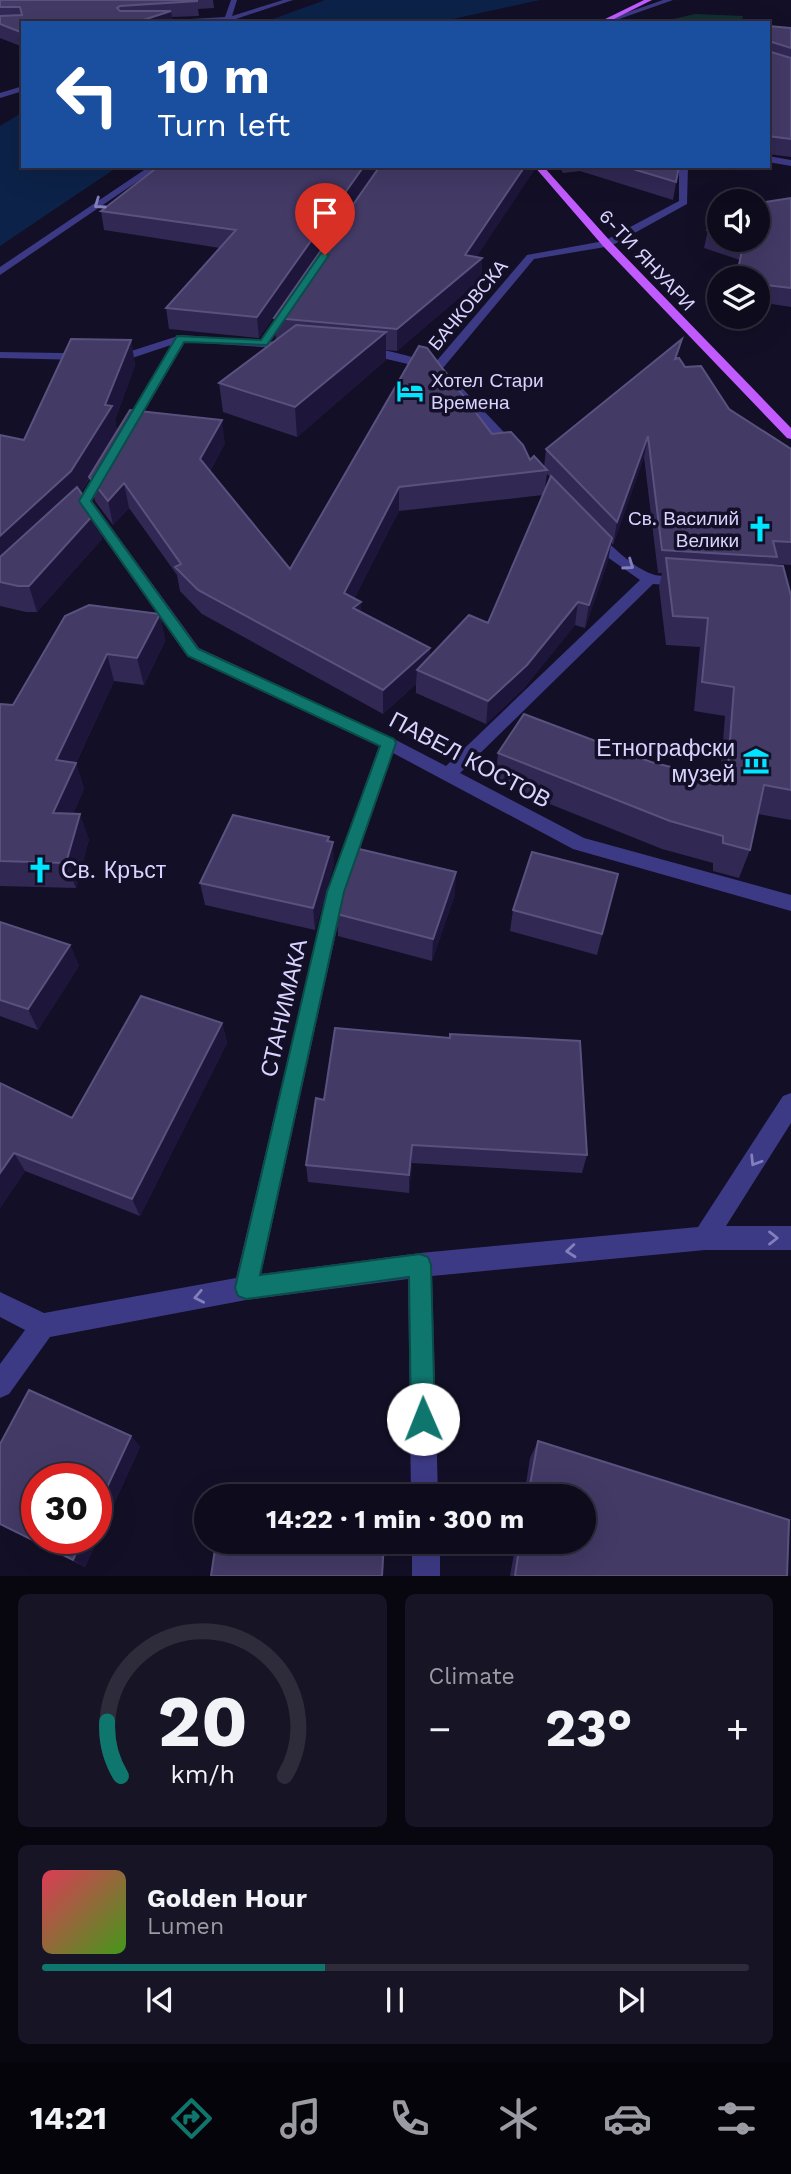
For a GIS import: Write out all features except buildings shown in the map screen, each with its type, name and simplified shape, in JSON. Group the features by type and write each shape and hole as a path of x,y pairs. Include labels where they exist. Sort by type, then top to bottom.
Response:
{"main road":[{"path":"604,21 649,0"},
{"name":"6-ТИ ЯНУАРИ","path":"540,168 607,244 791,435"}],"street":[{"path":"227,19 233,8 233,0"},
{"path":"222,21 290,0"},
{"path":"606,21 670,0"},
{"path":"176,21 227,19"},
{"path":"0,96 21,89"},
{"path":"770,159 791,163"},
{"path":"0,272 153,168"},
{"name":"БАЧКОВСКА","path":"437,368 531,257 607,244 684,202 683,168"},
{"path":"120,443 181,338"},
{"path":"0,355 123,358 181,338 268,338 302,347"},
{"path":"354,352 392,355 437,368 522,460"},
{"name":"ПАВЕЛ КОСТОВ","path":"84,500 193,652 388,743 579,844 791,903"},
{"path":"579,520 608,551 649,579 701,583"},
{"path":"447,776 649,579"},
{"name":"СТАНИМАКА","path":"246,1288 336,892 388,743"},
{"path":"705,1238 791,1103"},
{"path":"0,1304 43,1326 246,1288 420,1265 705,1238 791,1238"},
{"path":"420,1265 425,1484"},
{"path":"0,1385 43,1326"},
{"path":"426,1554 426,1576"}],"green space":[{"path":"695,14 743,16 742,21 665,21"}],"water":[{"path":"325,0 540,0 444,21 267,21"},
{"path":"21,113 21,168 116,168 0,246 0,126"}],"place":[{"name":"Хотел Стари Времена","path":"410,391"},
{"name":"Св. Василий Велики","path":"760,529"},
{"name":"Етнографски музей","path":"756,761"},
{"name":"Св. Кръст","path":"40,870"}],"route":[{"path":"325,255 264,343 181,338 85,501 193,652 388,743 336,892 246,1288 420,1265 423,1419"}]}
